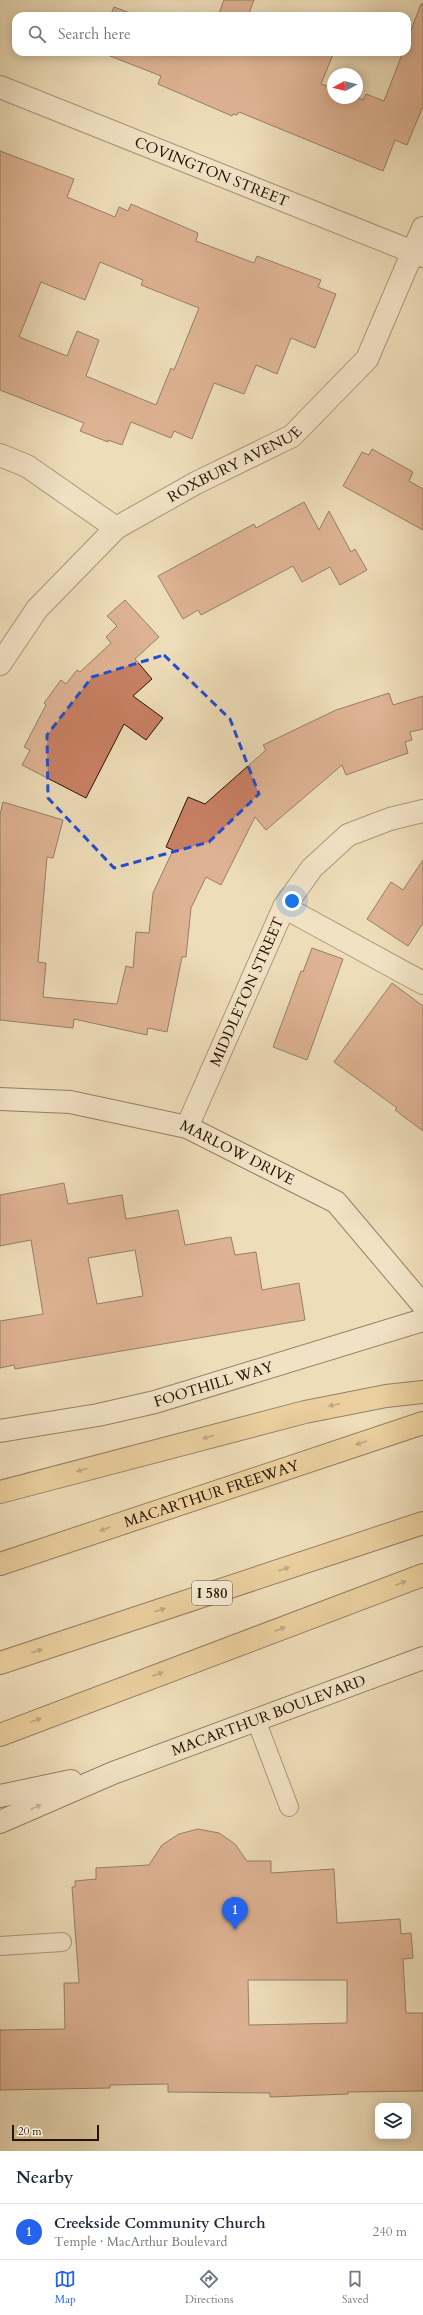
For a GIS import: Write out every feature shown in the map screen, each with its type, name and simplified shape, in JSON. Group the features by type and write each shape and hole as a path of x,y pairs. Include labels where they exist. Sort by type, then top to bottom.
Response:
{"highway":[{"path":"0,1492 305,1412 386,1396 423,1392"},
{"name":"MACARTHUR FREEWAY","path":"0,1564 423,1423"},
{"name":"I 580","path":"0,1663 423,1523"},
{"path":"0,1734 423,1575"}],"street":[{"name":"COVINGTON STREET","path":"0,87 418,254"},
{"name":"ROXBURY AVENUE","path":"0,664 37,609 116,528 196,483 292,436 368,359 418,254 423,228"},
{"path":"0,455 27,466 116,528"},
{"name":"MIDDLETON STREET","path":"187,1127 284,907 312,868 348,835 390,819 423,811"},
{"path":"284,907 423,983"},
{"name":"MARLOW DRIVE","path":"0,1099 70,1102 187,1127 336,1202 423,1305"},
{"name":"FOOTHILL WAY","path":"0,1431 98,1415 155,1402 423,1320"},
{"name":"MACARTHUR BOULEVARD","path":"0,1822 113,1773 423,1658"},
{"name":"MACARTHUR BOULEVARD","path":"0,1796 113,1773"}],"lane":[{"path":"256,1720 289,1807"},
{"path":"0,1946 62,1942"}],"highlighted area":[{"path":"164,655 230,719 259,794 209,842 114,868 48,798 47,735 92,677"}],"building":[{"path":"224,0 254,0 250,12 220,12"},
{"path":"421,4 423,4 423,106 407,145 395,140 383,171 239,112 237,115 233,114 232,116 158,84 161,76 110,56 332,56 321,84 327,86 327,104 363,104 366,94 384,101 401,56 411,56 411,30"},
{"path":"114,7 127,12 112,12"},
{"path":"0,151 74,179 67,197 115,217 119,207 128,211 131,204 198,233 196,241 254,263 257,256 321,280 318,287 336,294 315,348 291,338 277,374 256,365 244,394 214,383 192,439 174,431 171,438 131,422 122,445 108,440 108,442 80,431 84,423 0,390","holes":["100,262 143,280 141,285 199,308 174,370 171,368 156,405 86,376 99,340 77,331 67,356 19,337 41,282 85,300"]},
{"path":"372,449 413,472 409,481 423,489 423,530 343,486 362,452 369,455"},
{"path":"304,502 319,530 329,511 351,552 355,549 367,570 340,585 330,567 302,582 293,566 201,615 198,610 183,619 158,576 254,524 256,528"},
{"path":"125,600 159,637 135,659 152,679 133,696 163,718 146,740 124,724 86,798 22,765 30,750 24,747 46,705 44,703 61,680 66,684 77,670 80,672 111,643 106,637 117,626 107,616"},
{"path":"389,693 393,705 423,696 423,729 410,732 412,740 405,742 408,753 346,775 342,765 266,830 255,817 221,885 206,877 191,908 186,957 182,957 167,1032 148,1028 147,1035 74,1019 73,1028 0,1020 0,815 3,802 63,820 53,858 47,857 38,962 46,963 43,997 117,1004 126,966 133,968 136,932 149,933 153,893 173,850 166,847 188,797 205,804 266,750 263,745 336,710"},
{"path":"423,860 423,923 408,946 367,919 391,882 403,890"},
{"path":"312,948 343,959 307,1060 273,1047 301,971 303,972"},
{"path":"392,983 423,1006 423,1131 395,1110 397,1108 334,1062"},
{"path":"64,1183 68,1204 122,1195 126,1219 178,1210 185,1245 231,1237 235,1255 256,1252 262,1290 299,1283 305,1320 15,1369 14,1365 0,1368 0,1321 43,1314 31,1240 0,1246 0,1195","holes":["135,1250 143,1296 97,1304 88,1258"]},
{"path":"198,1829 219,1833 235,1844 247,1861 271,1861 271,1873 334,1869 337,1923 400,1919 401,1934 411,1933 413,1958 403,1959 406,2013 423,2013 423,2091 348,2092 348,2094 270,2097 270,2093 168,2092 168,2084 110,2085 110,2088 0,2090 0,2030 65,2029 64,1983 79,1983 72,1887 75,1887 75,1881 96,1879 96,1868 149,1865 162,1845 179,1834","holes":["248,1980 347,1980 347,2023 249,2025"]}],"place":[{"name":"Creekside Community Church","path":"235,1930"}]}
